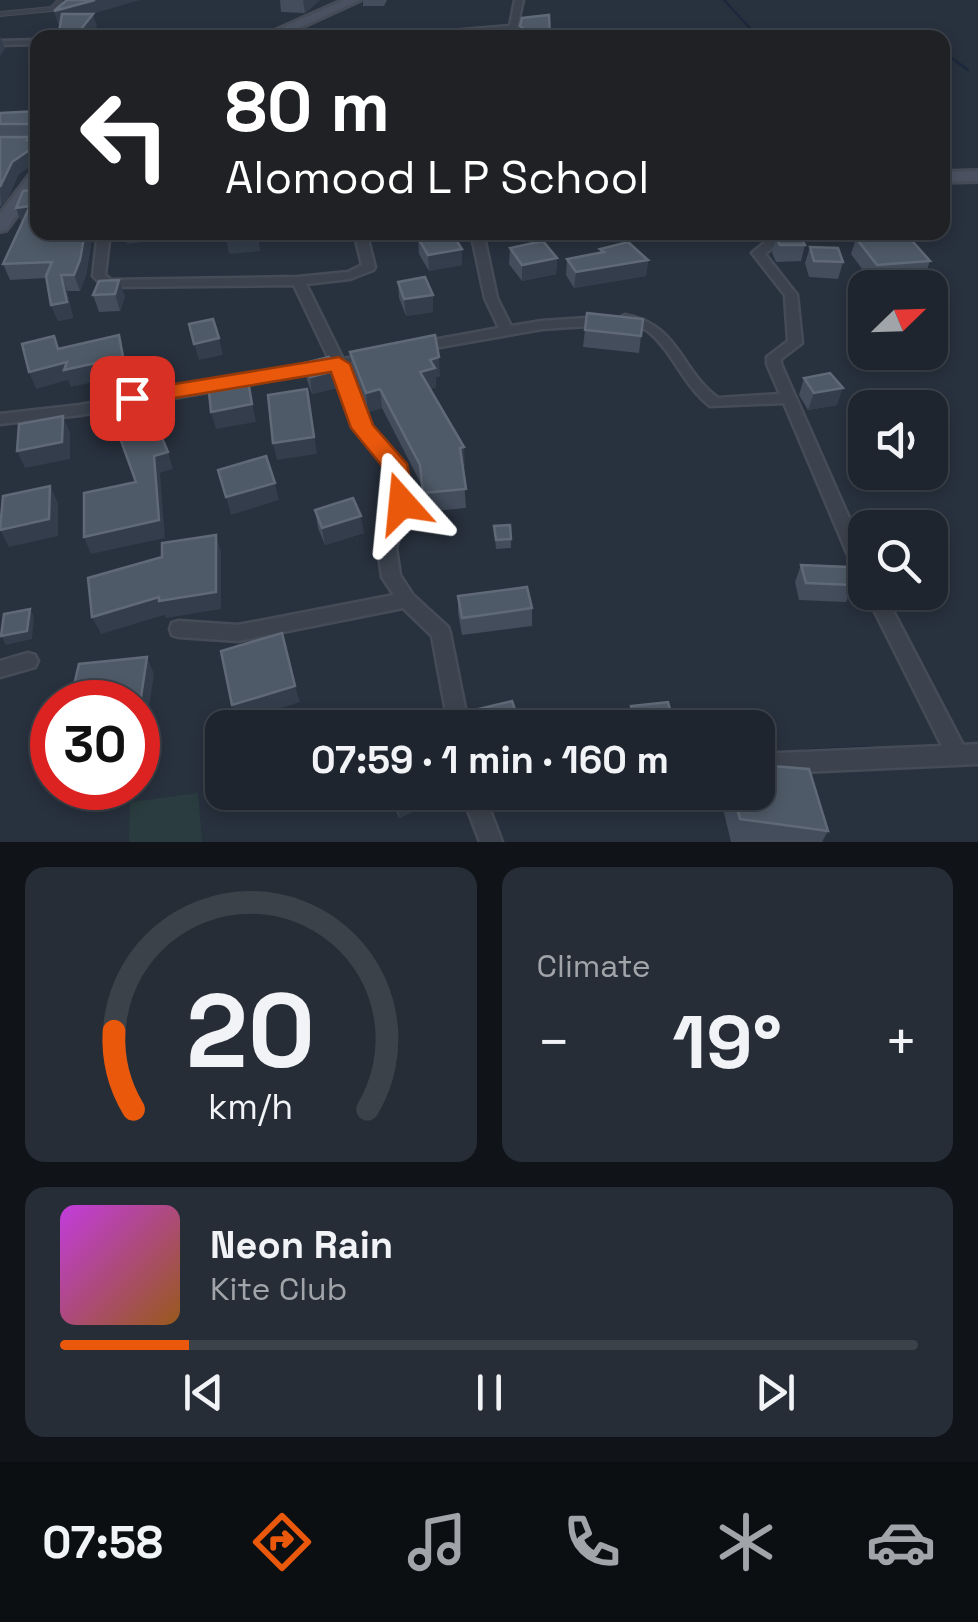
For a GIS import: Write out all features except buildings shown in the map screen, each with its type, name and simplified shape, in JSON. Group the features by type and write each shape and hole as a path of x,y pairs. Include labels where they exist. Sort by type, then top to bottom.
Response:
{"main road":[{"path":"282,30 354,0"},
{"path":"950,177 978,176"},
{"path":"0,196 29,195"},
{"path":"0,226 29,195"}],"street":[{"path":"512,30 519,0"},
{"path":"0,43 30,42"},
{"path":"103,240 98,276 108,284 298,281 350,275 368,267 362,240"},
{"path":"479,240 491,298 506,331"},
{"path":"775,240 758,253 792,295 796,343 774,357 848,535"},
{"path":"298,281 339,364 363,428 395,464 402,503 387,548 390,577 406,600 441,633 456,710"},
{"path":"0,419 80,410 506,331 640,319 654,327 694,387 715,404 789,398"},
{"path":"178,629 238,633 406,600"},
{"path":"775,763 968,754 884,610"},
{"path":"0,669 28,661"},
{"path":"478,810 490,842"}],"lane":[{"path":"0,14 52,9 60,0"}],"shaded area":[{"path":"198,793 202,842 129,842 130,810 160,810 160,798"}],"waterway":[{"path":"724,0 752,30"},
{"path":"950,57 968,70"},
{"path":"804,752 868,749"}],"route":[{"path":"132,398 339,364 363,428 395,464 402,503"}]}
